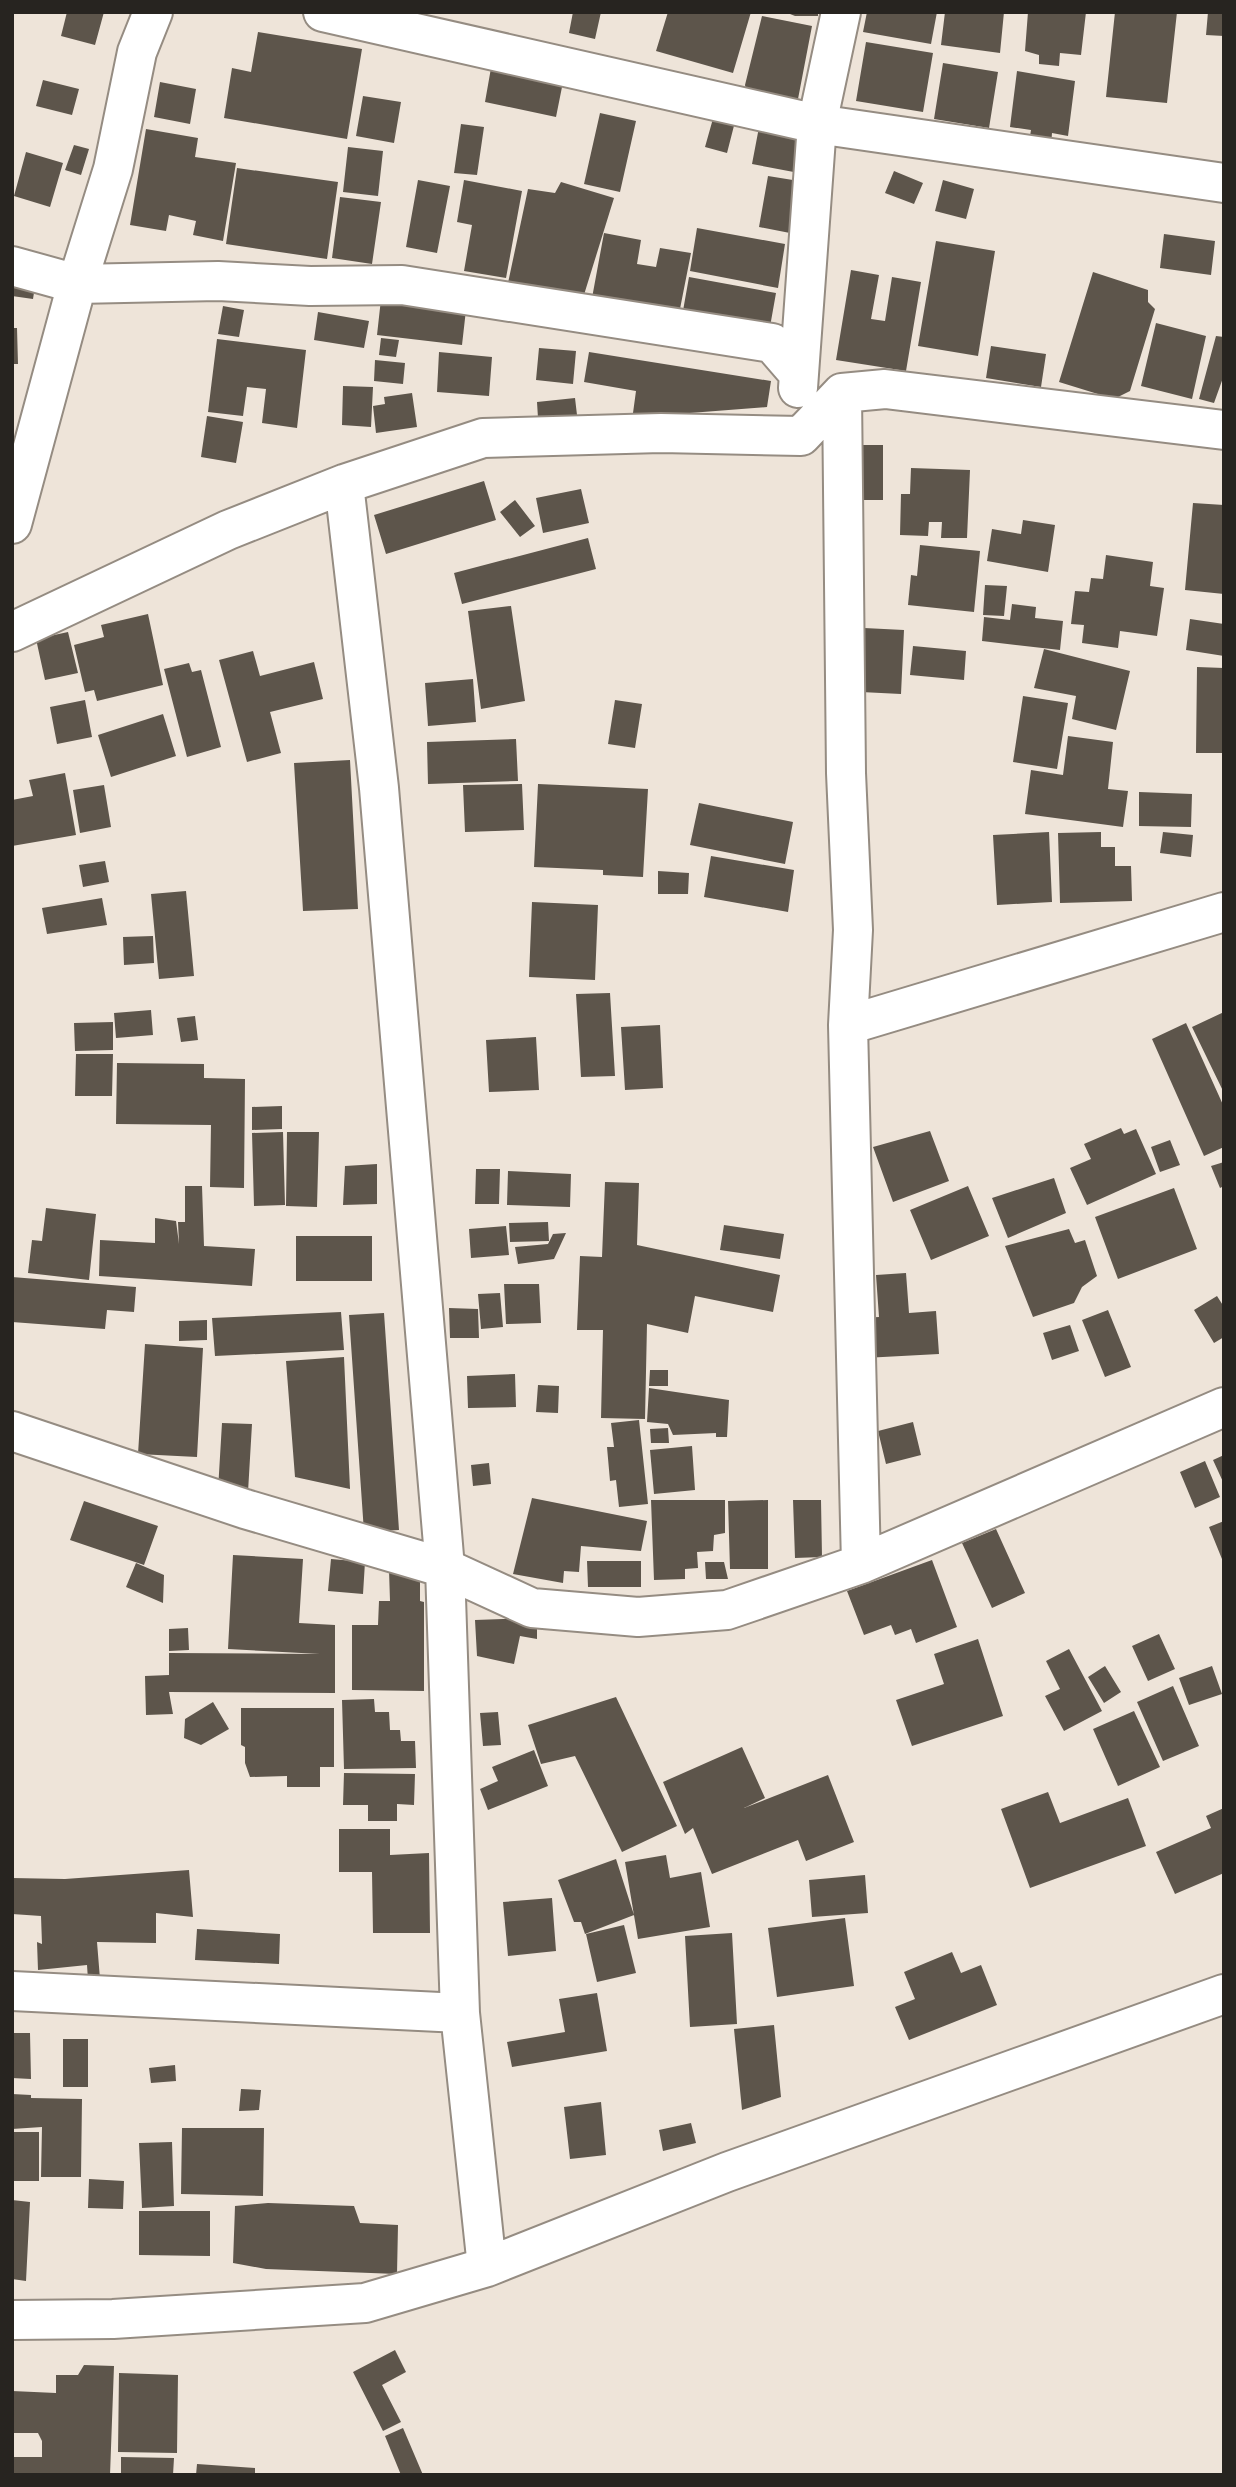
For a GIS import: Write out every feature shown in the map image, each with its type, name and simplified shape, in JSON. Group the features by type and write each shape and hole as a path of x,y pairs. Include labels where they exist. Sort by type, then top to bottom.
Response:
{"street":[{"path":"12,524 77,284 113,169 137,52 153,12"},
{"path":"323,12 817,124 1224,183"},
{"path":"801,436 798,373 817,124 841,12"},
{"path":"12,266 77,284 218,281 310,286 402,285 772,343 798,373"},
{"path":"12,632 228,530 344,484 482,438 662,433 801,436 842,393 885,389 1224,430"},
{"path":"842,393 846,772 853,930 848,1025 861,1564"},
{"path":"344,484 379,788 445,1568 460,2013 487,2267"},
{"path":"848,1025 1224,912"},
{"path":"12,1430 245,1509 445,1568 532,1608 638,1617 727,1610 861,1564 1224,1406"},
{"path":"12,1991 460,2013"},
{"path":"12,2319 113,2319 365,2303 487,2267 727,2172 1224,1994"}],"building":[{"path":"67,12 104,12 95,45 61,36"},
{"path":"573,12 601,12 595,39 569,33"},
{"path":"668,12 751,12 733,73 656,51"},
{"path":"785,12 818,12 818,16 795,16"},
{"path":"867,12 937,12 931,44 863,32"},
{"path":"945,12 1004,12 1000,53 941,45"},
{"path":"1028,12 1086,12 1081,55 1060,53 1059,66 1039,64 1039,55 1025,51"},
{"path":"1115,12 1177,12 1167,103 1106,97"},
{"path":"1208,12 1224,12 1224,36 1206,35"},
{"path":"762,16 812,26 798,99 747,94 745,85"},
{"path":"258,32 362,49 347,139 224,118 232,68 251,72"},
{"path":"866,42 933,53 923,112 856,101"},
{"path":"943,63 998,72 989,128 934,119"},
{"path":"491,68 563,82 556,117 485,102"},
{"path":"1017,71 1075,81 1068,136 1052,133 1051,146 1029,142 1031,130 1010,127"},
{"path":"43,80 79,89 72,115 36,106"},
{"path":"160,82 196,89 190,124 154,117"},
{"path":"363,96 401,102 394,143 356,136"},
{"path":"716,108 737,114 727,153 705,147"},
{"path":"600,113 636,121 620,192 584,184"},
{"path":"760,122 807,130 799,173 752,164"},
{"path":"461,124 484,127 477,175 454,173"},
{"path":"146,129 198,138 195,157 236,163 223,241 193,235 196,221 169,215 166,231 130,225"},
{"path":"74,145 89,149 81,175 65,170"},
{"path":"348,147 383,151 378,196 343,192"},
{"path":"26,152 63,163 50,207 14,196"},
{"path":"237,168 338,182 327,259 226,244"},
{"path":"894,171 923,183 914,204 885,193"},
{"path":"768,176 799,181 790,233 759,227"},
{"path":"418,180 450,186 437,253 406,247"},
{"path":"464,180 522,191 506,278 464,271 472,225 457,222"},
{"path":"943,180 974,189 966,219 935,211"},
{"path":"561,182 614,198 583,298 508,283 528,189 555,193"},
{"path":"340,197 381,202 372,264 332,258"},
{"path":"697,228 785,244 778,288 690,271"},
{"path":"604,233 641,240 637,264 656,267 660,248 691,253 679,314 592,298"},
{"path":"1164,234 1215,241 1211,275 1160,268"},
{"path":"936,241 995,251 978,356 918,346"},
{"path":"851,270 879,275 871,319 885,321 892,277 921,282 906,371 836,360"},
{"path":"1093,272 1148,290 1148,302 1155,309 1130,391 1114,399 1059,382"},
{"path":"12,276 36,280 33,299 12,296"},
{"path":"689,277 776,293 768,338 681,322"},
{"path":"382,290 467,301 462,345 377,335"},
{"path":"223,306 244,310 239,337 218,334"},
{"path":"318,312 369,321 364,348 314,340"},
{"path":"1156,323 1206,336 1192,399 1141,386"},
{"path":"12,328 17,328 18,364 12,364"},
{"path":"1216,336 1224,337 1224,375 1214,403 1199,399"},
{"path":"381,338 399,340 396,357 379,355"},
{"path":"217,339 306,350 297,428 262,423 266,389 247,387 243,416 208,412"},
{"path":"991,346 1046,354 1041,387 986,378"},
{"path":"539,348 576,351 573,384 536,380"},
{"path":"439,352 492,357 489,396 437,392"},
{"path":"589,352 771,381 767,407 651,416 633,413 636,391 584,382"},
{"path":"375,360 405,363 403,384 374,381"},
{"path":"343,386 373,387 371,427 342,425"},
{"path":"412,393 417,427 376,433 373,406 385,404 384,397"},
{"path":"575,398 577,415 538,418 537,402"},
{"path":"207,416 243,422 236,463 201,457"},
{"path":"857,445 883,445 883,500 856,500"},
{"path":"911,468 970,470 967,538 941,538 942,522 929,522 928,536 900,535 901,494 910,494"},
{"path":"484,481 496,520 386,554 374,515"},
{"path":"581,489 589,523 543,533 536,498"},
{"path":"515,500 535,526 520,537 500,512"},
{"path":"1193,503 1224,505 1224,594 1185,590"},
{"path":"1023,520 1055,525 1048,572 987,561 992,529 1021,534"},
{"path":"588,538 596,569 462,604 454,573"},
{"path":"920,545 980,551 974,612 908,605 911,575 917,576"},
{"path":"1106,555 1153,562 1150,586 1164,588 1157,636 1120,631 1118,648 1082,643 1084,625 1071,624 1075,591 1089,592 1091,578 1103,579"},
{"path":"985,585 1007,586 1004,616 983,615"},
{"path":"1012,604 1036,607 1035,618 1063,621 1060,650 982,641 984,617 1010,620"},
{"path":"511,606 525,701 481,709 468,611"},
{"path":"148,614 163,685 97,701 94,690 85,692 74,645 104,637 101,625"},
{"path":"1190,619 1224,624 1224,656 1186,650"},
{"path":"864,628 904,630 901,694 861,692"},
{"path":"68,632 78,673 45,680 36,639"},
{"path":"913,646 966,651 964,680 910,675"},
{"path":"1044,649 1130,671 1116,730 1072,719 1076,696 1034,688"},
{"path":"253,651 260,676 314,662 323,699 270,712 281,753 247,762 219,660"},
{"path":"189,663 192,672 201,670 221,747 187,757 164,669"},
{"path":"1197,667 1224,668 1224,753 1196,753"},
{"path":"473,679 476,722 428,726 425,683"},
{"path":"1023,696 1068,703 1057,769 1013,762"},
{"path":"85,700 92,737 57,744 50,707"},
{"path":"615,700 642,704 635,748 608,744"},
{"path":"163,714 176,756 111,777 98,735"},
{"path":"1068,736 1113,742 1108,789 1128,791 1123,827 1025,814 1031,770 1063,775"},
{"path":"516,739 518,781 428,784 427,742"},
{"path":"350,760 358,909 303,911 294,763"},
{"path":"65,773 76,835 12,846 12,800 33,796 29,780"},
{"path":"522,784 524,830 465,832 463,785"},
{"path":"538,784 648,789 643,877 603,875 603,870 534,867"},
{"path":"104,785 111,827 80,833 73,790"},
{"path":"1139,792 1192,794 1191,827 1139,826"},
{"path":"699,803 793,822 785,864 690,845"},
{"path":"1049,832 1052,902 997,905 993,835"},
{"path":"1101,832 1101,847 1115,847 1115,866 1131,866 1132,901 1060,903 1058,833"},
{"path":"1163,832 1193,835 1191,857 1160,853"},
{"path":"711,856 794,870 788,912 704,897"},
{"path":"105,861 109,882 83,887 79,865"},
{"path":"658,871 689,873 688,894 658,894"},
{"path":"186,891 194,976 159,979 151,894"},
{"path":"102,898 107,925 47,934 42,908"},
{"path":"532,902 598,905 595,980 529,977"},
{"path":"153,936 154,963 124,965 123,937"},
{"path":"610,993 615,1076 581,1077 576,994"},
{"path":"151,1010 153,1035 116,1038 114,1013"},
{"path":"1224,1012 1224,1093 1192,1027"},
{"path":"195,1016 198,1040 181,1042 177,1018"},
{"path":"113,1022 113,1050 75,1051 74,1023"},
{"path":"1186,1023 1224,1107 1224,1147 1204,1156 1152,1039"},
{"path":"660,1025 663,1088 625,1090 621,1027"},
{"path":"536,1037 539,1090 489,1092 486,1040"},
{"path":"76,1054 113,1054 112,1096 75,1096"},
{"path":"117,1063 204,1064 204,1078 245,1079 244,1188 210,1187 211,1125 116,1124"},
{"path":"282,1106 282,1129 252,1130 252,1107"},
{"path":"1121,1128 1124,1134 1136,1129 1156,1174 1087,1205 1070,1168 1091,1159 1084,1144"},
{"path":"930,1131 949,1181 893,1202 873,1147"},
{"path":"283,1132 285,1205 254,1206 252,1133"},
{"path":"287,1132 319,1132 317,1207 286,1206"},
{"path":"1170,1140 1180,1165 1160,1172 1151,1147"},
{"path":"1224,1162 1224,1186 1220,1188 1211,1166"},
{"path":"377,1164 377,1204 343,1205 345,1166"},
{"path":"476,1169 500,1169 499,1204 475,1204"},
{"path":"508,1171 571,1174 570,1207 507,1205"},
{"path":"1054,1178 1066,1213 1008,1238 992,1198"},
{"path":"605,1182 639,1183 637,1245 780,1275 773,1312 695,1296 688,1333 647,1324 645,1419 601,1418 603,1330 577,1330 580,1256 602,1257"},
{"path":"185,1186 202,1186 204,1246 255,1249 252,1286 99,1276 100,1240 155,1243 155,1218 176,1221 179,1244 178,1222 185,1222"},
{"path":"968,1186 989,1236 931,1260 910,1210"},
{"path":"1174,1188 1197,1249 1118,1279 1095,1217"},
{"path":"46,1208 96,1214 89,1280 28,1273 32,1240 42,1241"},
{"path":"548,1222 549,1241 510,1242 509,1223"},
{"path":"724,1225 784,1234 780,1259 720,1250"},
{"path":"506,1226 509,1255 471,1258 469,1229"},
{"path":"1069,1229 1075,1243 1085,1240 1097,1276 1082,1287 1074,1303 1033,1317 1005,1246"},
{"path":"566,1233 554,1259 518,1264 515,1247 548,1244 553,1234"},
{"path":"296,1236 372,1236 372,1281 296,1281"},
{"path":"906,1273 909,1313 936,1311 939,1354 864,1358 862,1318 879,1317 876,1275"},
{"path":"12,1277 136,1287 134,1312 107,1310 105,1329 12,1322"},
{"path":"504,1284 539,1284 541,1323 506,1324"},
{"path":"500,1293 503,1327 481,1329 478,1294"},
{"path":"1217,1296 1224,1307 1224,1337 1214,1343 1194,1310"},
{"path":"449,1308 478,1309 479,1338 450,1338"},
{"path":"1108,1310 1131,1367 1105,1377 1082,1320"},
{"path":"341,1312 344,1350 215,1356 212,1318"},
{"path":"384,1313 399,1530 364,1532 349,1315"},
{"path":"207,1320 207,1340 179,1341 179,1321"},
{"path":"1070,1325 1079,1351 1052,1360 1043,1333"},
{"path":"145,1344 203,1348 197,1457 138,1454"},
{"path":"344,1357 350,1489 295,1477 286,1361"},
{"path":"650,1370 668,1370 668,1386 649,1386"},
{"path":"515,1374 516,1407 468,1408 467,1376"},
{"path":"538,1385 559,1386 558,1413 536,1412"},
{"path":"649,1388 729,1400 727,1437 716,1437 716,1433 673,1435 668,1424 647,1422"},
{"path":"639,1420 648,1504 619,1507 616,1480 610,1481 607,1447 614,1447 611,1423"},
{"path":"913,1422 921,1455 886,1464 878,1431"},
{"path":"222,1423 252,1424 248,1492 218,1490"},
{"path":"668,1428 669,1443 651,1443 650,1429"},
{"path":"692,1446 695,1490 654,1494 650,1450"},
{"path":"1224,1455 1224,1484 1213,1460"},
{"path":"1205,1461 1220,1497 1195,1508 1180,1472"},
{"path":"489,1463 491,1484 473,1486 471,1465"},
{"path":"532,1498 647,1521 641,1551 581,1546 579,1572 564,1571 563,1583 513,1574"},
{"path":"651,1500 725,1500 725,1533 714,1535 713,1551 697,1552 698,1568 685,1569 685,1579 654,1580"},
{"path":"768,1500 768,1569 730,1569 728,1501"},
{"path":"793,1500 821,1500 822,1557 795,1558"},
{"path":"84,1501 158,1526 144,1565 70,1540"},
{"path":"1224,1521 1224,1564 1209,1527"},
{"path":"996,1529 1025,1593 992,1608 962,1543"},
{"path":"233,1555 303,1559 299,1623 335,1625 335,1693 169,1692 173,1714 146,1715 145,1676 169,1675 169,1653 320,1654 228,1649"},
{"path":"331,1559 365,1562 363,1594 328,1591"},
{"path":"932,1560 957,1627 916,1643 911,1629 895,1635 891,1625 864,1635 847,1591"},
{"path":"587,1561 641,1561 641,1587 588,1587"},
{"path":"705,1562 724,1562 728,1579 706,1579"},
{"path":"136,1563 164,1575 163,1603 126,1587"},
{"path":"420,1569 420,1601 424,1602 424,1691 352,1690 352,1625 378,1625 379,1601 390,1601 389,1570"},
{"path":"537,1618 537,1639 520,1636 514,1664 477,1656 475,1620"},
{"path":"188,1628 189,1650 169,1651 169,1629"},
{"path":"1159,1634 1175,1669 1148,1681 1132,1646"},
{"path":"978,1639 1003,1716 912,1746 896,1700 944,1684 934,1654"},
{"path":"1069,1649 1102,1711 1064,1731 1045,1696 1060,1689 1046,1661"},
{"path":"1105,1666 1121,1692 1104,1703 1088,1677"},
{"path":"1212,1666 1222,1694 1189,1705 1179,1678"},
{"path":"1173,1686 1199,1746 1163,1761 1137,1702"},
{"path":"616,1697 677,1826 622,1852 575,1756 541,1764 528,1725"},
{"path":"374,1699 375,1712 389,1712 390,1730 400,1730 401,1741 415,1741 416,1768 344,1769 342,1700"},
{"path":"213,1702 229,1729 201,1745 184,1738 185,1719"},
{"path":"241,1708 334,1708 334,1767 320,1767 320,1787 287,1787 287,1776 250,1777 245,1763 245,1747 241,1745"},
{"path":"1134,1711 1160,1767 1118,1786 1093,1729"},
{"path":"498,1712 501,1745 483,1746 480,1713"},
{"path":"742,1747 765,1798 744,1808 828,1775 854,1842 806,1861 798,1840 712,1874 693,1828 685,1834 663,1782"},
{"path":"534,1750 548,1786 488,1810 480,1789 498,1781 492,1767"},
{"path":"344,1773 415,1774 414,1805 397,1804 397,1821 368,1821 368,1805 343,1805"},
{"path":"1048,1792 1060,1823 1128,1798 1146,1846 1030,1888 1001,1809"},
{"path":"1224,1808 1224,1873 1175,1894 1156,1852 1211,1828 1206,1816"},
{"path":"339,1829 390,1829 390,1855 429,1853 430,1933 373,1933 372,1872 339,1872"},
{"path":"666,1855 670,1878 701,1872 710,1927 638,1939 625,1862"},
{"path":"616,1859 634,1915 585,1934 581,1922 574,1922 558,1880"},
{"path":"189,1870 193,1917 156,1913 156,1943 97,1942 100,1979 88,1980 87,1965 38,1970 37,1942 42,1944 41,1916 12,1914 12,1878 65,1879"},
{"path":"865,1875 868,1913 812,1917 809,1880"},
{"path":"552,1898 556,1951 508,1956 503,1902"},
{"path":"845,1918 854,1986 777,1997 768,1928"},
{"path":"624,1925 636,1973 597,1982 586,1934"},
{"path":"197,1929 280,1934 279,1964 195,1960"},
{"path":"732,1933 737,2024 690,2027 685,1936"},
{"path":"952,1952 961,1973 981,1965 997,2005 909,2040 895,2007 915,1999 904,1972"},
{"path":"597,1993 607,2051 512,2067 507,2042 565,2032 559,1999"},
{"path":"774,2025 781,2097 742,2110 734,2029"},
{"path":"12,2033 30,2033 31,2079 12,2078"},
{"path":"63,2039 88,2039 88,2087 63,2087"},
{"path":"175,2065 176,2081 151,2083 149,2068"},
{"path":"241,2089 261,2090 259,2110 239,2111"},
{"path":"12,2094 31,2095 31,2098 82,2099 81,2177 41,2177 42,2127 12,2129"},
{"path":"601,2102 606,2155 570,2159 564,2107"},
{"path":"691,2123 696,2143 663,2151 659,2130"},
{"path":"182,2128 264,2128 263,2196 181,2194"},
{"path":"12,2132 39,2132 39,2181 12,2181"},
{"path":"172,2142 174,2206 142,2208 139,2143"},
{"path":"89,2179 124,2181 123,2209 88,2208"},
{"path":"12,2200 30,2202 26,2281 12,2279"},
{"path":"268,2203 354,2206 360,2223 398,2225 397,2274 266,2269 233,2263 235,2206"},
{"path":"139,2211 210,2211 210,2256 139,2255"},
{"path":"395,2350 406,2372 382,2385 401,2422 383,2431 353,2372"},
{"path":"84,2365 114,2366 110,2475 12,2475 12,2457 42,2457 42,2441 38,2433 12,2433 12,2391 56,2393 56,2375 78,2375"},
{"path":"119,2373 178,2375 177,2453 118,2452"},
{"path":"403,2428 423,2475 401,2475 385,2436"},
{"path":"121,2457 174,2458 173,2475 121,2475"},
{"path":"197,2464 255,2468 255,2475 196,2475"}]}
